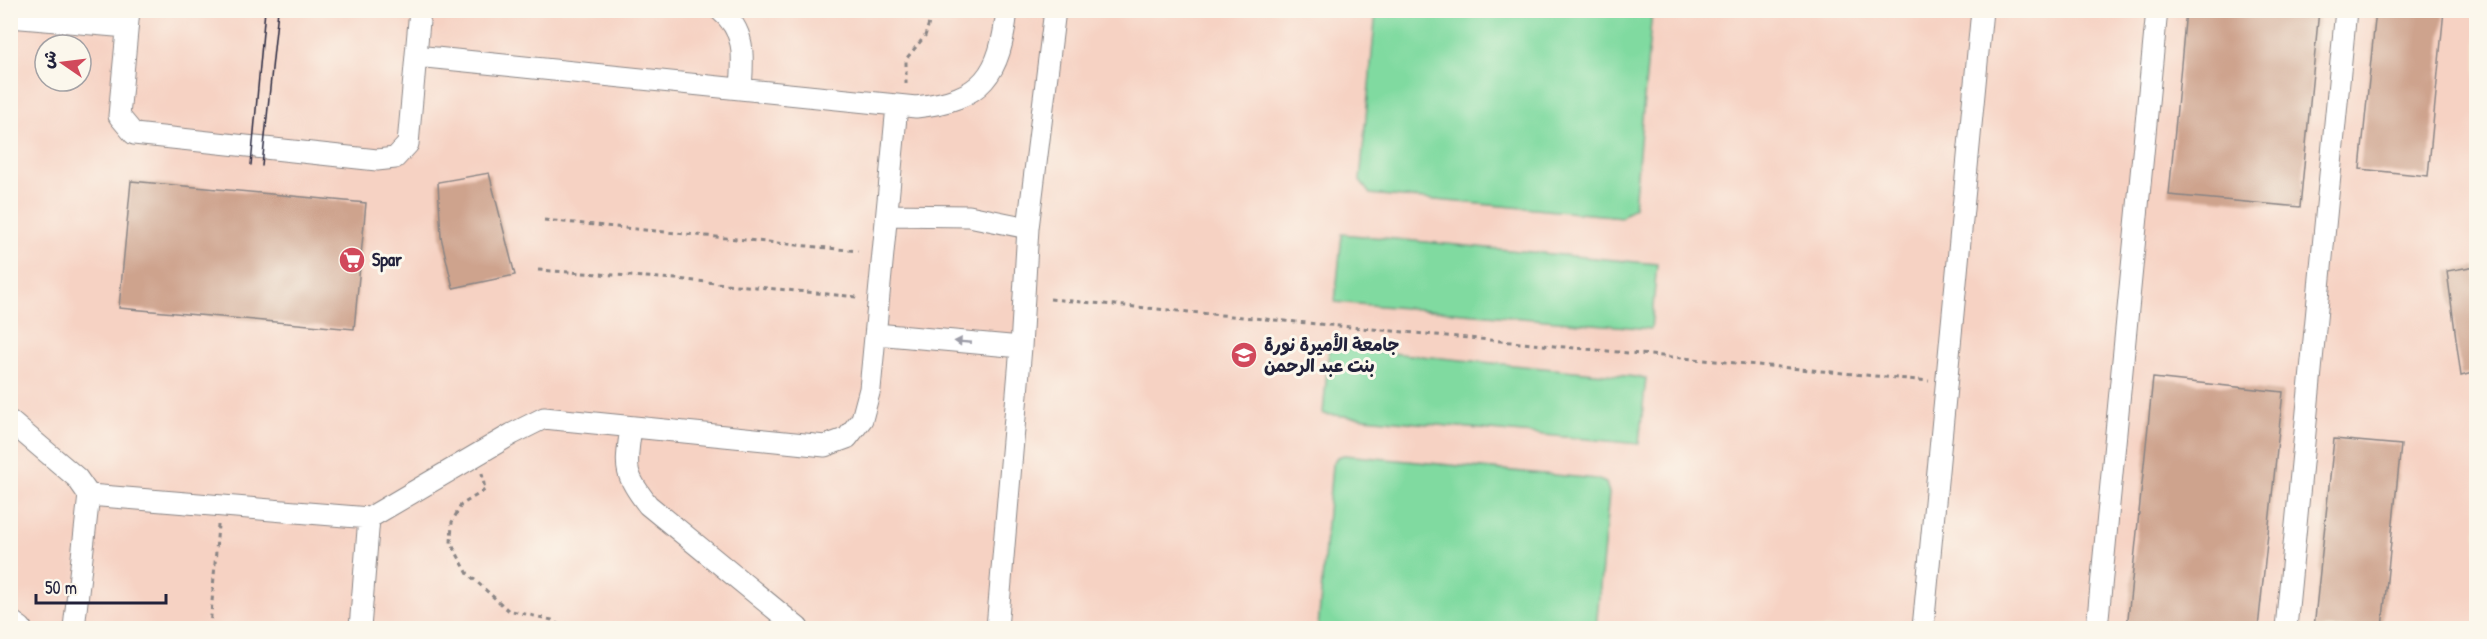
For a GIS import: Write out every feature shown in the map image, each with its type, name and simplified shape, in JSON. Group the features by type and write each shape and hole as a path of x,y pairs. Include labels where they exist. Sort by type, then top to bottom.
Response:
{"street":[{"path":"10,17 128,19 119,117 134,134 377,160 395,158 408,144 420,10"},
{"path":"720,10 731,20 743,48 741,89"},
{"path":"416,56 897,106 940,104 962,96 981,85 996,66 1004,41 1006,10"},
{"path":"997,628 1021,347 1028,228 1055,10"},
{"path":"1923,628 1982,10"},
{"path":"2097,628 2157,10"},
{"path":"2286,628 2346,10"},
{"path":"89,495 369,518 512,434 544,418 825,446 848,438 862,419 870,389 897,106"},
{"path":"887,215 966,227 1028,228"},
{"path":"876,334 1021,347"},
{"path":"10,422 77,478 89,495 74,628"},
{"path":"631,427 626,463 630,483 648,505 798,628"},
{"path":"360,628 369,518"},
{"path":"10,620 21,628"}],"path":[{"path":"906,84 906,58 925,36 933,10"},
{"path":"544,220 858,251"},
{"path":"538,270 686,280 857,297"},
{"path":"1050,299 1947,383"},
{"path":"482,473 485,490 461,505 452,522 451,543 468,574 508,610 552,620 563,628"},
{"path":"210,628 218,520"}],"shaded area":[{"name":"جامعة الأميرة نورة بنت عبد الرحمن","path":"11,11 2476,11 2476,628 11,628"}],"green space":[{"path":"1376,11 1652,11 1634,207 1622,217 1370,194 1360,181"},
{"path":"1342,234 1657,264 1651,329 1335,302"},
{"path":"1329,347 1646,378 1639,444 1323,414"},
{"path":"1344,455 1597,479 1606,483 1609,493 1596,628 1318,628 1332,465 1337,457"}],"building":[{"path":"2186,10 2319,10 2300,207 2169,195"},
{"path":"2376,10 2444,10 2428,176 2360,169"},
{"path":"489,173 515,275 453,288 441,237 438,182"},
{"path":"131,181 366,203 354,329 119,308"},
{"path":"2476,266 2476,372 2461,376 2447,271"},
{"path":"2153,378 2283,392 2258,628 2127,628"},
{"path":"2334,439 2401,445 2382,628 2314,628"}],"tram line":[{"path":"251,165 265,10"},
{"path":"262,166 278,10"}],"place":[{"name":"Spar","path":"352,260"},
{"name":"جامعة الأميرة نورة بنت عبد الرحمن","path":"1244,355"}]}
